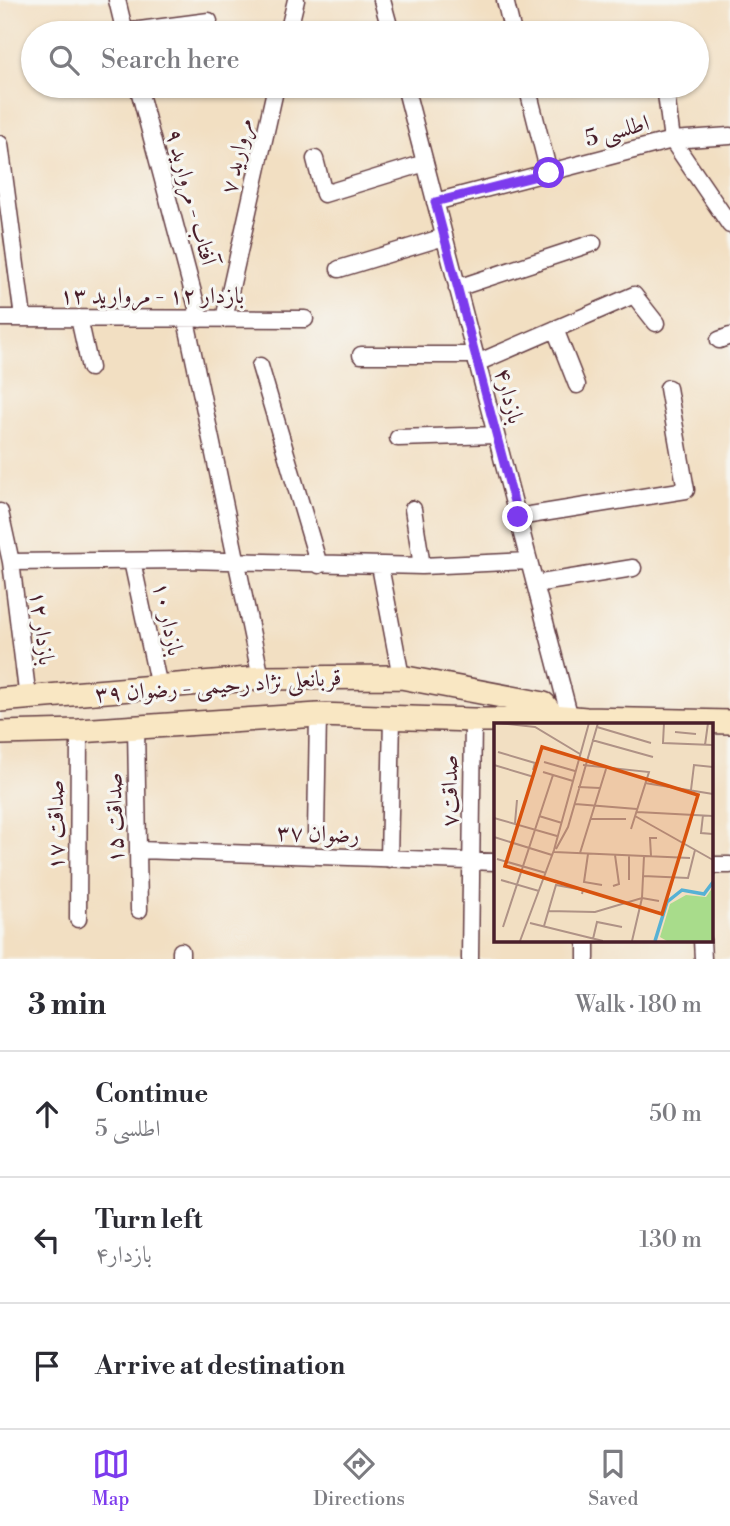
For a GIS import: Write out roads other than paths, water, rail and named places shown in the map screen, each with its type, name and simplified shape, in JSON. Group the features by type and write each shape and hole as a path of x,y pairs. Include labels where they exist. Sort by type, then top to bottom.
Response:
{"main road":[{"name":"قربانعلی نژاد رحیمی - رضوان ۳۹","path":"0,700 261,678 401,677 544,704 574,719"},
{"name":"قربانعلی نژاد رحیمی - رضوان ۳۹","path":"0,733 79,731 318,715 473,720 730,722"}],"street":[{"path":"117,0 122,21"},
{"path":"291,21 296,0"},
{"path":"382,0 388,21"},
{"path":"505,0 510,21"},
{"name":"آفتاب - مروارید ۹","path":"141,98 193,319 236,562 261,678"},
{"name":"مروارید ۷","path":"224,319 273,98"},
{"name":"بازدار۴","path":"407,98 535,584 574,719"},
{"path":"530,98 549,173"},
{"path":"667,98 672,141 730,225"},
{"name":"اطلسی 5","path":"435,202 672,141 730,136"},
{"path":"0,145 6,230 23,318"},
{"path":"315,159 324,194 425,163"},
{"path":"339,268 444,237"},
{"path":"457,288 593,243"},
{"path":"361,355 476,359 555,330 634,295 656,323"},
{"name":"بازدار ۱۲ - مروارید ۱۳","path":"0,318 305,319"},
{"path":"79,318 90,368"},
{"path":"555,330 577,385"},
{"path":"260,366 319,565"},
{"path":"518,517 686,490 668,388"},
{"path":"398,438 496,435"},
{"path":"413,509 422,566"},
{"path":"0,512 11,562 236,562 422,566 529,561"},
{"name":"بازدار ۱۰","path":"132,561 159,687"},
{"name":"بازدار ۱۲","path":"11,562 28,699"},
{"path":"380,566 401,677"},
{"path":"535,584 633,568"},
{"path":"316,832 318,715"},
{"path":"389,859 392,718"},
{"name":"صداقت۷","path":"470,959 473,720"},
{"name":"صداقت ۱۵","path":"136,726 139,910"},
{"name":"صداقت ۱۷","path":"78,919 79,731"},
{"name":"رضوان ۳۷","path":"139,850 494,862"},
{"path":"712,865 730,865"}]}
